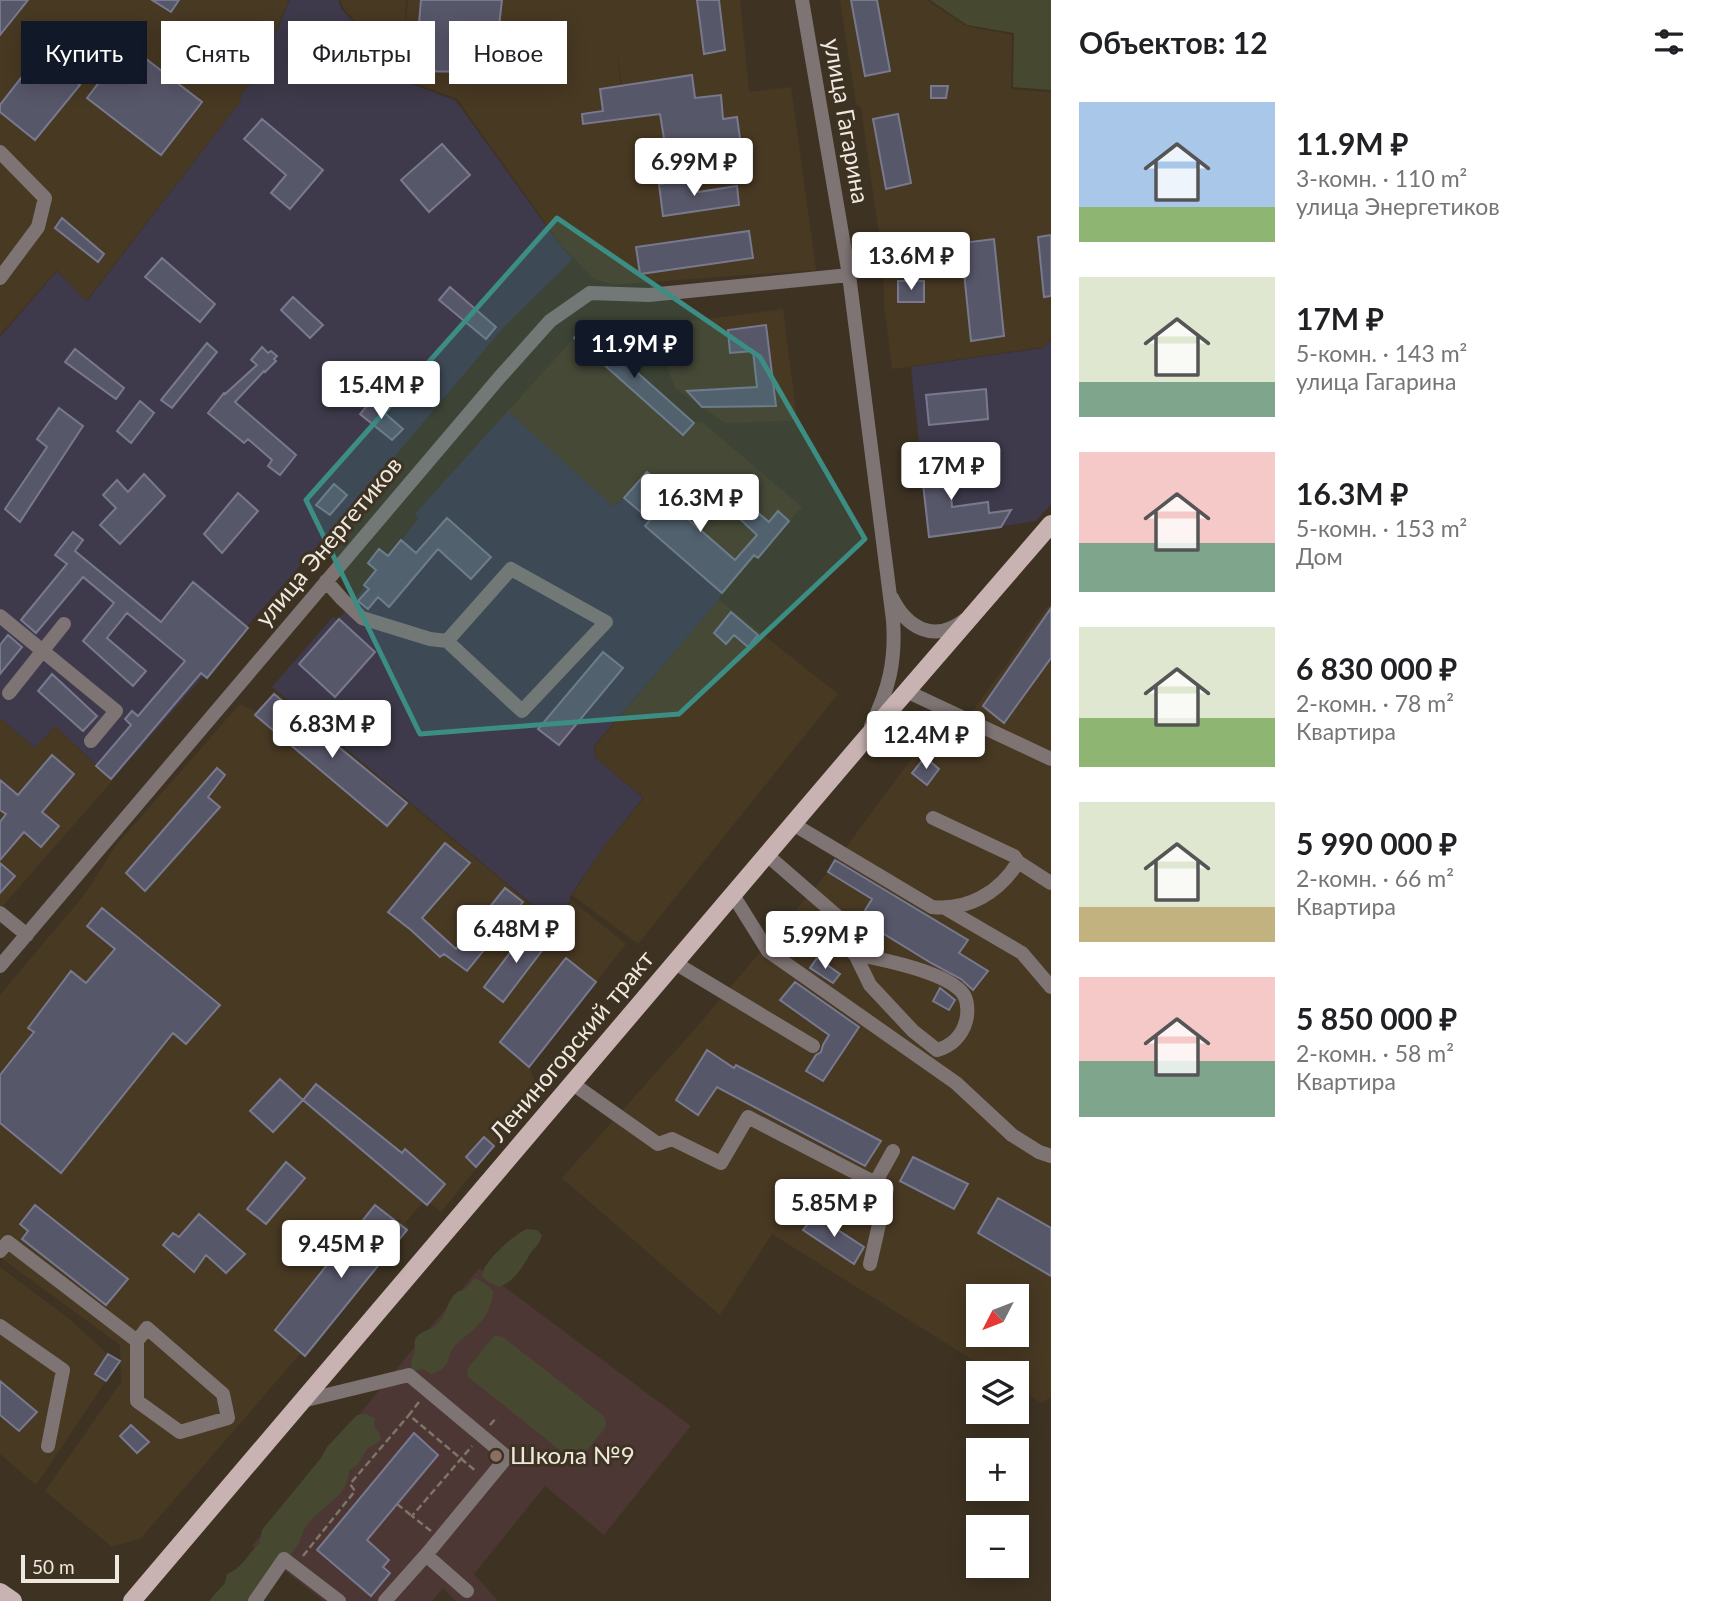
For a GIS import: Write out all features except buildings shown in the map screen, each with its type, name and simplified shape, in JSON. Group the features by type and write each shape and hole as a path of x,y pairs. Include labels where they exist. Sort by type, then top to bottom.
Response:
{"main road":[{"name":"Лениногорский тракт","path":"132,1601 1051,524"},
{"path":"0,1592 13,1601"}],"street":[{"name":"улица Гагарина","path":"802,0 849,275 894,632 892,667 885,695 860,745"},
{"path":"0,152 46,198 38,227 0,278"},
{"name":"улица Энергетиков","path":"0,967 490,388 550,321 590,293 649,295 849,275"},
{"path":"326,581 362,618 430,639 447,641 522,710 606,622 511,569 447,641"},
{"name":"улица Гагарина","path":"888,583 891,595 902,613 908,620 924,629 942,632 972,615"},
{"path":"0,616 116,710 91,741"},
{"path":"9,693 64,624"},
{"path":"906,691 1051,759"},
{"path":"933,818 1014,856 1018,862 1051,883"},
{"path":"793,824 932,907 945,908 971,903 998,887 1012,873 1018,862"},
{"path":"766,855 836,915 854,954 870,985 913,1031 937,1050 956,1040 967,1019 965,997 958,988 898,963 854,954"},
{"path":"733,895 768,951 956,1083 1012,1135 1039,1153 1051,1156"},
{"path":"945,908 1021,953 1051,987"},
{"path":"0,913 27,935"},
{"path":"675,963 813,1045"},
{"path":"572,1084 658,1144 672,1139 721,1163 748,1117 887,1189 870,1264"},
{"path":"875,1183 894,1151"},
{"path":"0,1251 8,1242 137,1341"},
{"path":"0,1326 63,1370 48,1446"},
{"path":"147,1328 223,1394 228,1418 180,1432 137,1401 137,1341 147,1328"},
{"path":"302,1401 409,1375 507,1457 385,1601"},
{"path":"426,1555 467,1591"},
{"path":"255,1601 284,1559 339,1601"}],"path":[{"path":"296,1567 355,1491 349,1484 428,1391"},
{"path":"409,1415 488,1480"},
{"path":"412,1516 497,1417"},
{"path":"397,1504 440,1538"}],"highlighted area":[{"path":"557,218 760,357 865,539 679,714 420,734 306,500"}],"shaded area":[{"path":"0,0 289,0 274,36 274,21 161,21 161,84 250,84 242,92 240,102 86,301 57,270 0,335"},
{"path":"290,0 338,0 342,10 353,21 288,21 288,84 411,84 456,101 560,245 573,259 501,330 358,500 112,780 55,726 35,748 0,718 0,337 57,271 87,301 240,102 242,93 250,84 274,84 274,37"},
{"path":"340,0 406,0 405,21 356,21 344,9"},
{"path":"408,0 740,0 749,92 791,87 816,270 625,284 611,284 594,279 561,245 457,99 417,84 435,84 435,21 406,21","holes":["617,48 622,85 692,75 695,98 721,95 722,105 623,108"]},
{"path":"840,0 927,0 966,26 1012,35 1011,89 1051,92 1051,339 1043,347 892,369 884,302 883,263 861,108 856,104"},
{"path":"783,309 797,420 725,423 675,388 652,326"},
{"path":"585,326 694,423 702,422 802,507 722,593 645,526 649,520 625,498 613,506 508,411"},
{"path":"1051,340 1051,504 1036,521 929,537 911,367 1043,348"},
{"path":"508,411 613,506 624,499 649,520 645,526 721,593 719,600 594,746 596,758 643,798 603,848 569,898 571,900 553,922 272,687 333,617 392,666 339,619 419,518 415,514"},
{"path":"719,600 838,694 638,944 572,895 603,848 644,798 596,758 595,746"},
{"path":"1051,602 1051,1397 1041,1403 1029,1396 1029,1361 974,1361 772,1234 720,1315 562,1178 701,1022 828,872 939,721 959,728"},
{"path":"275,691 553,923 572,901 626,944 529,1067 539,1091 441,1212 430,1203 423,1202 405,1223 409,1228 141,1538 112,1547 45,1491 121,1382 120,1345 0,1257 0,995 85,894 116,845 240,704 256,712"},
{"path":"0,718 35,748 55,726 112,781 0,909"},
{"path":"0,1267 68,1318 118,1363 36,1485 0,1454"},
{"name":"Школа №9","path":"479,1268 691,1426 604,1535 545,1486 474,1574 498,1601 456,1601 443,1588 432,1601 324,1601 252,1546"}],"green space":[{"path":"930,0 1051,0 1051,90 1013,87 1014,33 967,25"},
{"path":"526,1229 537,1230 542,1235 539,1243 510,1281 500,1287 490,1283 482,1276 488,1263 506,1243"},
{"path":"475,1278 493,1291 490,1307 484,1317 455,1345 442,1369 431,1374 424,1369 414,1371 411,1366 417,1337 438,1324 455,1294 463,1291"},
{"path":"495,1335 503,1337 604,1416 605,1428 580,1459 571,1459 467,1376 468,1368"},
{"path":"366,1414 375,1418 374,1426 381,1439 349,1470 348,1479 339,1495 306,1526 298,1544 286,1560 249,1601 209,1601 225,1583 227,1574 241,1564 260,1543 262,1530 327,1447 357,1415"}],"place":[{"name":"Школа №9","path":"496,1456"}]}
